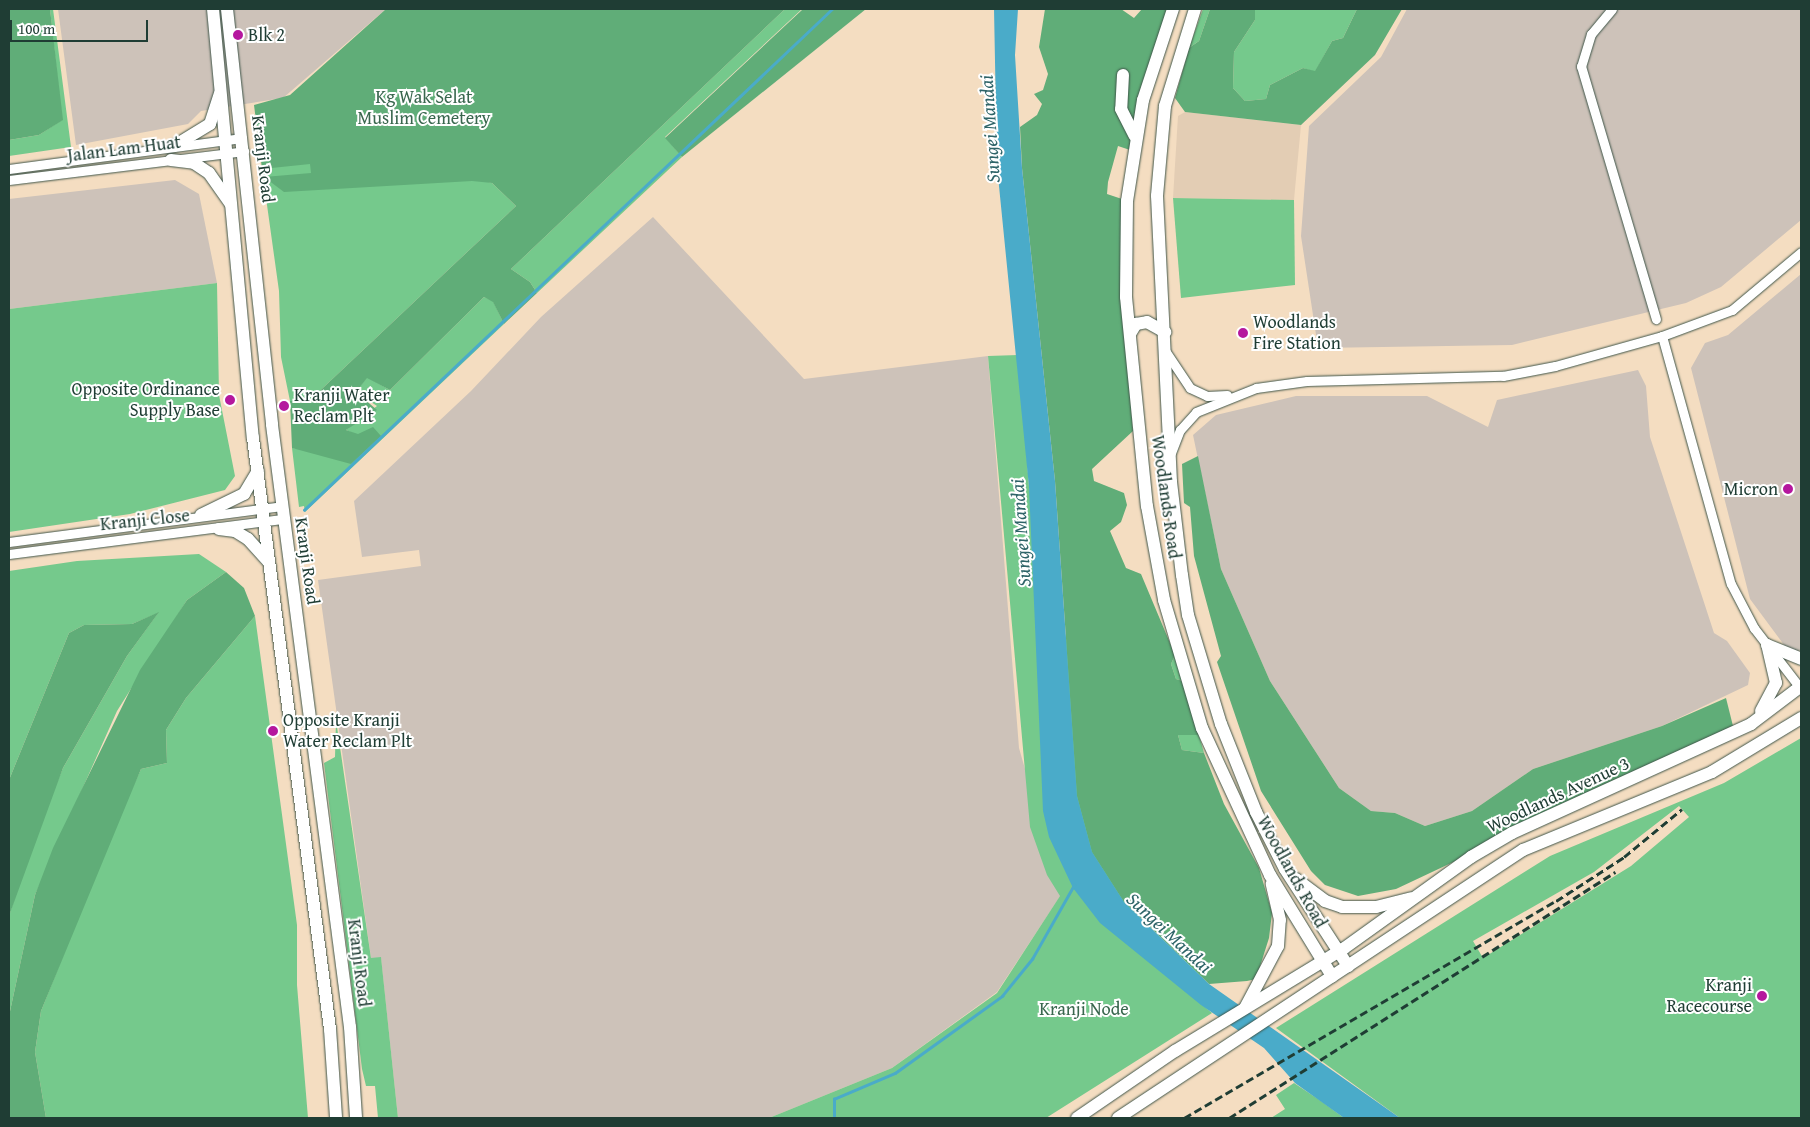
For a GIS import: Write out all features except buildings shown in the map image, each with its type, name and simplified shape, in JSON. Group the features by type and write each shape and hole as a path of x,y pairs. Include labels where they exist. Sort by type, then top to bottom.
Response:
{"main road":[{"name":"Kranji Road","path":"213,9 262,508 330,1029 336,1118"},
{"name":"Kranji Road","path":"227,9 261,294 282,506 350,1026 356,1118"},
{"name":"Woodlands Road","path":"1173,9 1135,136 1125,248 1130,334 1144,487 1164,600 1202,728 1270,875 1332,976"},
{"name":"Woodlands Road","path":"1195,9 1165,106 1158,165 1170,455 1188,615 1221,724 1285,870 1348,966"},
{"path":"1123,75 1121,109 1135,136"},
{"path":"174,146 210,124 222,88"},
{"path":"171,160 194,163 208,173 232,206"},
{"path":"241,300 261,294"},
{"path":"1130,334 1136,324 1147,322 1165,332"},
{"path":"201,515 244,494 258,471"},
{"path":"219,529 235,530 248,539 269,562"},
{"path":"1767,645 1801,659"},
{"path":"1745,726 1775,690 1776,669 1767,645"},
{"name":"Woodlands Avenue 3","path":"1339,951 1424,894 1470,857 1512,833 1745,726 1801,688"},
{"name":"Woodlands Avenue 3","path":"1348,966 1523,850 1712,772 1801,718"},
{"path":"1285,870 1316,895 1342,907 1376,907 1424,894"},
{"path":"1244,1011 1278,946 1280,920 1270,875"},
{"path":"1077,1118 1175,1051 1244,1011 1339,951"},
{"path":"1118,1118 1348,966"},
{"path":"1175,1051 1196,1050 1198,1065"}],"street":[{"path":"1612,9 1591,34 1581,66 1656,319"},
{"name":"Jalan Lam Huat","path":"9,180 171,160 228,147 242,138"},
{"name":"Jalan Lam Huat","path":"9,169 174,146 228,147 244,151"},
{"path":"1166,351 1190,388 1207,396 1232,395 1307,381 1503,376 1662,336 1732,310 1801,252"},
{"path":"1662,336 1731,584 1767,645 1801,688"},
{"path":"1170,455 1188,419 1232,395"},
{"name":"Kranji Close","path":"9,542 201,515 282,506"},
{"name":"Kranji Close","path":"9,554 219,529 284,519"}],"shaded area":[{"path":"58,9 386,9 283,98 201,111 188,124 76,145"},
{"path":"1407,9 1801,9 1801,220 1721,287 1686,303 1512,345 1318,348 1301,236 1309,126 1381,57"},
{"path":"1185,112 1301,125 1294,200 1173,198 1178,116"},
{"path":"175,180 199,194 217,283 9,309 9,199"},
{"path":"653,217 804,379 988,356 1019,748 1061,895 997,992 892,1068 769,1118 398,1118 381,958 371,958 318,580 421,566 419,550 362,557 354,501 471,391 541,317"},
{"path":"1801,274 1801,650 1797,651 1787,649 1750,599 1691,368 1705,343 1728,335"},
{"path":"1638,370 1646,386 1650,437 1714,633 1727,641 1750,673 1748,685 1662,726 1533,769 1472,811 1425,826 1395,813 1371,811 1339,788 1270,681 1221,569 1193,435 1216,415 1296,396 1427,396 1488,427 1497,400"}],"green space":[{"path":"9,9 50,9 63,120 39,135 9,140"},
{"path":"50,9 53,9 71,147 9,156 9,140 39,135 62,120"},
{"name":"Kg Wak Selat Muslim Cemetery","path":"386,9 785,9 511,269 530,282 537,293 504,324 493,302 484,297 390,390 367,378 356,392 377,410 346,430 358,434 373,427 381,436 351,464 292,448 290,401 309,401 516,206 492,183 472,181 284,192 264,177 311,173 310,164 262,169 254,105 290,95"},
{"path":"785,9 802,9 665,137 682,157 537,293 530,282 511,269"},
{"path":"803,9 866,9 682,157 665,138"},
{"path":"1045,9 1121,9 1134,18 1142,9 1169,9 1130,150 1118,146 1108,182 1107,194 1122,199 1122,299 1133,431 1092,469 1094,481 1124,493 1127,505 1121,522 1110,531 1126,568 1141,574 1175,655 1171,664 1176,679 1183,681 1199,735 1178,735 1182,750 1204,753 1224,804 1259,868 1272,913 1269,938 1256,979 1247,981 1209,984 1124,902 1092,852 1077,796 1055,481 1022,168 1020,127 1037,115 1042,104 1034,94 1043,90 1048,74 1039,47"},
{"path":"1203,9 1210,9 1199,41 1189,48"},
{"path":"1210,9 1255,9 1255,20 1234,52 1233,88 1245,101 1266,99 1270,85 1303,68 1315,71 1332,41 1343,38 1357,9 1402,9 1375,55 1301,125 1185,112 1175,98 1189,48 1199,41"},
{"path":"1255,9 1357,9 1343,38 1332,41 1315,72 1303,68 1270,85 1266,99 1245,101 1233,88 1234,52 1255,20"},
{"path":"265,121 492,183 516,206 309,401 290,401 281,357 279,291 262,169"},
{"path":"1173,198 1294,200 1295,285 1181,298"},
{"path":"217,283 219,395 235,476 225,490 130,514 9,532 9,309"},
{"path":"484,297 493,301 504,324 305,512 304,506 299,507 292,448 310,450 357,435 346,430 377,406 356,392 367,377 390,390"},
{"name":"Kranji Node","path":"1019,355 1029,487 1144,956 1212,1013 1046,1118 769,1118 892,1068 997,993 1060,896 1047,875 1030,827 988,356"},
{"path":"1198,456 1221,569 1270,681 1339,788 1371,811 1395,813 1425,826 1472,811 1533,769 1662,726 1726,698 1734,730 1396,889 1358,896 1325,885 1311,871 1261,791 1217,662 1221,656 1194,556 1190,507 1184,503 1182,464"},
{"path":"199,554 226,572 187,600 117,711 35,895 9,1016 9,916 34,838 63,768 127,656 158,613 132,624 84,625 69,633 9,780 9,571 77,561"},
{"path":"226,572 244,588 255,616 186,698 166,730 167,763 141,769 41,1011 35,1052 46,1118 9,1118 9,1016 35,895 53,848 140,670 187,600"},
{"path":"159,612 127,656 63,768 9,916 9,780 69,633 84,625 132,624"},
{"path":"255,616 297,925 297,985 308,1118 46,1118 35,1052 41,1011 115,826 141,769 167,763 166,730 186,698"},
{"path":"1175,655 1183,681 1176,679 1171,664"},
{"path":"336,720 371,958 381,957 398,1118 378,1118 375,1086 366,1086 362,1069 324,763 335,757"},
{"path":"1178,735 1199,735 1204,753 1182,750"},
{"path":"1801,738 1801,1118 1400,1118 1276,1028 1550,856 1724,783","holes":["1679,806 1689,817 1631,866 1483,958 1473,941 1594,872"]},
{"path":"1294,1083 1344,1118 1271,1118 1285,1109 1276,1095"}],"water":[{"path":"994,9 1018,9 1015,55 1022,168 1055,481 1077,796 1092,852 1124,902 1209,984 1400,1118 1344,1118 1295,1083 1264,1048 1201,1005 1100,923 1073,888 1049,837 1043,811 1029,487 997,166"}],"waterway":[{"path":"304,510 832,9"},
{"path":"834,1118 834,1099 895,1073 1002,996 1032,959 1074,885"}],"railway":[{"path":"1184,1118 1556,901 1624,857 1682,809"},
{"path":"1229,1118 1615,872"}],"place":[{"name":"Blk 2","path":"238,35"},
{"name":"Woodlands Fire Station","path":"1243,333"},
{"name":"Opposite Ordinance Supply Base","path":"230,400"},
{"name":"Kranji Water Reclam Plt","path":"284,406"},
{"name":"Micron","path":"1788,489"},
{"name":"Opposite Kranji Water Reclam Plt","path":"273,731"},
{"name":"Kranji Racecourse","path":"1762,996"}],"water label":[{"name":"Sungei Mandai","path":"990,129"},
{"name":"Sungei Mandai","path":"1021,533"},
{"name":"Sungei Mandai","path":"1169,933"}]}
